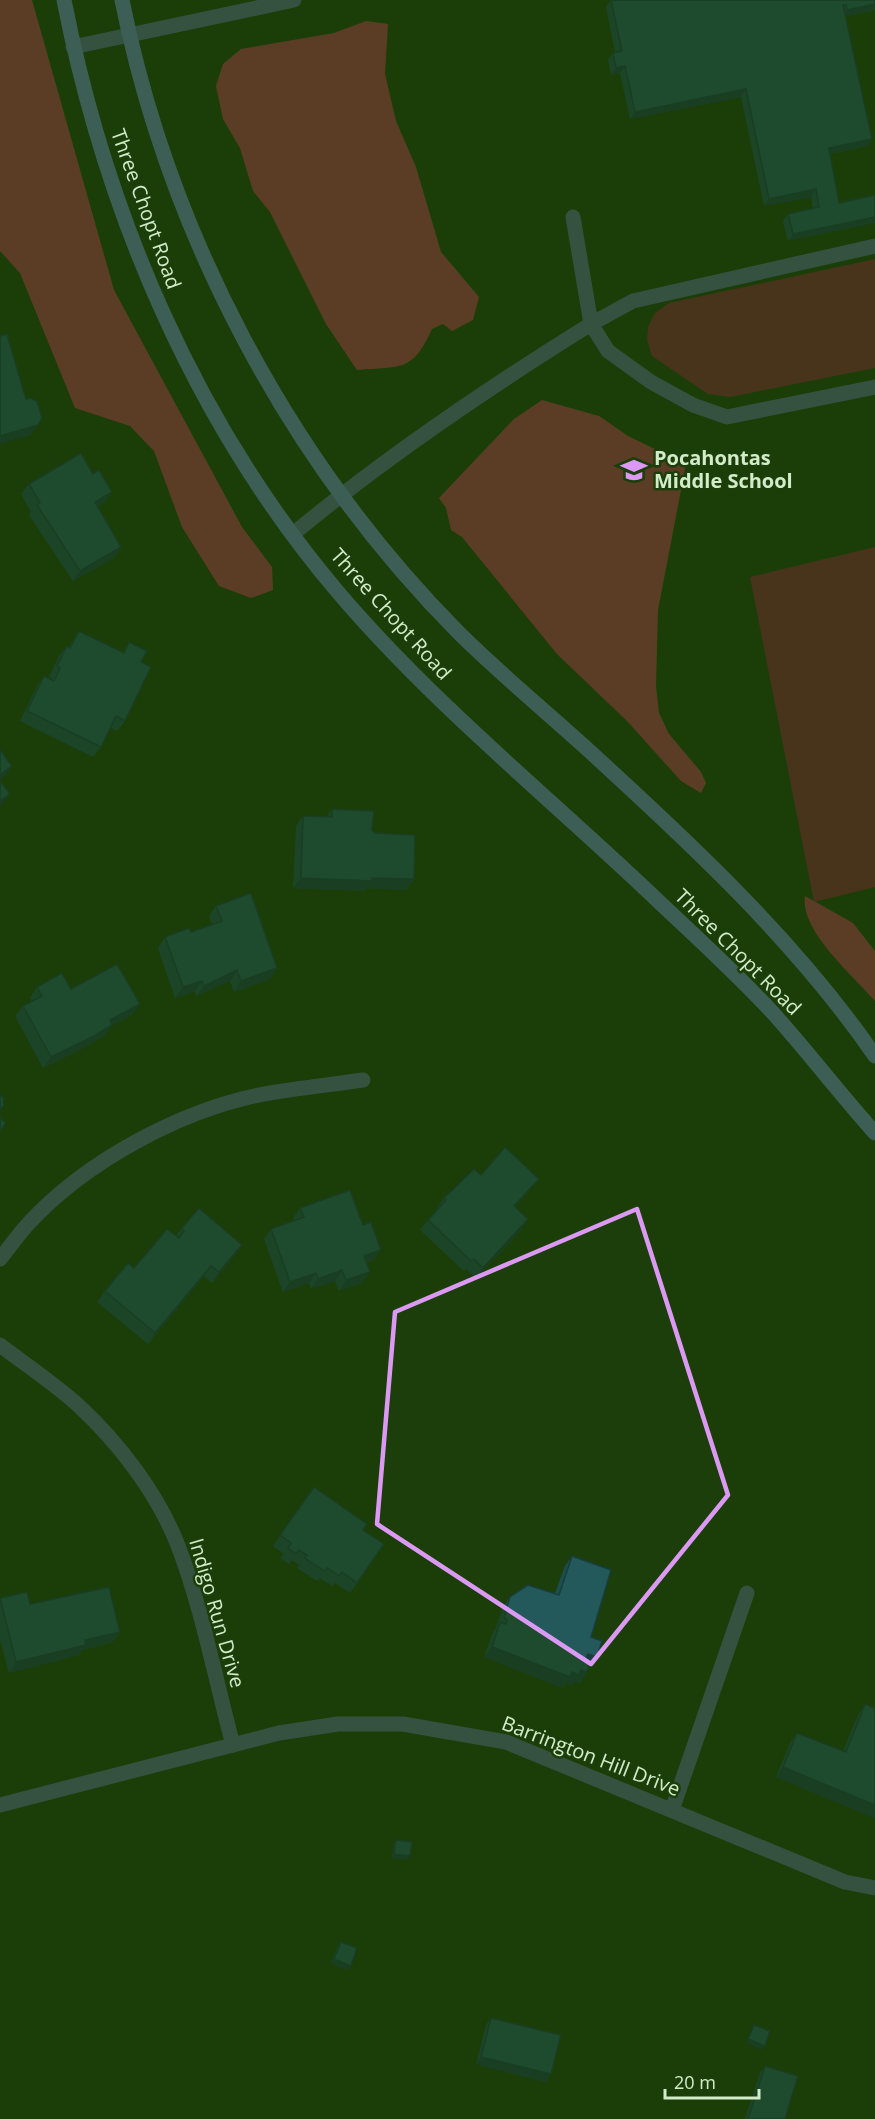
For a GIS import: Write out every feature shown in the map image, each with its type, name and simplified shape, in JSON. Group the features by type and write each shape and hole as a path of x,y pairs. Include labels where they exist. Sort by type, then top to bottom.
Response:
{"main road":[{"name":"Three Chopt Road","path":"64,0 88,111 114,194 155,297 207,400 250,472 293,534 336,590 434,694 774,1014 875,1133"},
{"name":"Three Chopt Road","path":"122,0 142,85 194,232 233,315 269,382 340,495 395,564 457,630 751,906 829,996 875,1056"}],"street":[{"path":"73,47 294,0"},
{"path":"573,217 591,324 608,351 651,382 693,405 727,417 875,387"},
{"path":"293,534 340,495 489,387 633,301 875,246"},
{"path":"0,1259 29,1223 81,1178 143,1137 221,1106 263,1094 363,1080"},
{"name":"Indigo Run Drive","path":"0,1345 80,1407 131,1463 158,1506 177,1542 198,1611 232,1745"},
{"path":"672,1810 747,1593"},
{"name":"Barrington Hill Drive","path":"0,1805 279,1733 338,1724 403,1724 506,1742 845,1882 875,1888"}],"highlighted area":[{"path":"637,1209 728,1495 591,1664 377,1524 395,1312"}],"shaded area":[{"path":"0,0 32,0 114,290 242,527 272,567 273,590 251,598 219,586 182,527 154,451 130,426 75,408 20,273 0,251"},
{"path":"366,21 388,24 385,74 396,121 416,167 441,252 479,297 473,320 452,331 443,324 432,329 418,353 404,365 357,370 326,324 270,212 253,191 240,148 223,119 216,86 223,64 241,49 334,33"},
{"path":"875,259 875,368 730,397 708,394 652,356 647,340 648,327 655,313 669,303"},
{"path":"542,400 599,416 628,436 686,464 658,610 656,686 659,713 669,734 701,772 706,783 701,793 681,781 628,722 557,654 462,537 451,530 446,508 439,498 514,419"},
{"path":"875,547 875,887 814,902 750,577"},
{"path":"805,896 853,923 875,951 875,1001 819,938 806,909"}],"building":[{"path":"611,0 875,0 875,4 847,10 846,5 843,5 872,139 829,148 839,203 875,195 875,217 793,234 788,214 819,207 816,189 769,199 746,89 635,112 625,66 616,68 613,53 622,51"},
{"path":"7,334 26,399 37,401 42,418 38,425 0,436 0,336"},
{"path":"81,453 93,474 99,470 112,492 95,502 121,547 80,571 37,505 40,503 29,484"},
{"path":"79,631 124,653 129,642 147,651 141,662 151,667 125,721 116,716 101,747 27,711 44,676 54,681 60,668 57,666 67,646 70,648"},
{"path":"0,750 12,766 0,775"},
{"path":"0,781 10,794 0,801"},
{"path":"332,809 374,811 372,830 375,833 415,835 414,879 372,878 372,881 301,878 303,816 332,817"},
{"path":"251,893 277,968 241,981 237,970 204,986 202,981 183,987 165,937 189,928 191,932 222,921 216,906"},
{"path":"117,964 140,1004 110,1020 112,1025 92,1037 51,1057 23,1006 42,996 37,987 62,973 71,989"},
{"path":"0,1095 3,1097 4,1105 0,1110"},
{"path":"0,1118 6,1123 0,1131"},
{"path":"505,1147 539,1179 514,1206 528,1219 483,1268 474,1259 471,1261 428,1220 446,1200 444,1198 474,1169 481,1175"},
{"path":"350,1190 363,1225 371,1222 381,1250 364,1256 370,1272 346,1280 342,1270 318,1279 316,1273 290,1282 271,1229 304,1217 300,1208"},
{"path":"199,1208 242,1245 219,1272 211,1266 155,1333 105,1291 128,1263 134,1268 167,1229 179,1238 184,1231 182,1228"},
{"path":"314,1487 367,1524 363,1530 384,1544 357,1583 342,1572 339,1576 327,1568 324,1571 305,1558 307,1555 299,1550 296,1554 288,1548 291,1543 280,1535"},
{"path":"572,1556 611,1570 591,1637 602,1641 597,1657 588,1654 586,1658 591,1661 587,1672 581,1670 579,1675 572,1672 570,1677 492,1647 500,1622 506,1624 507,1620 504,1617 510,1597 528,1585 559,1595"},
{"path":"109,1587 120,1632 85,1640 86,1645 16,1662 0,1598 27,1592 30,1604"},
{"path":"865,1704 875,1708 875,1805 783,1767 797,1733 846,1752"},
{"path":"396,1840 412,1842 410,1856 394,1854"},
{"path":"341,1942 357,1948 351,1966 334,1959"},
{"path":"491,2018 561,2035 551,2074 481,2057"},
{"path":"754,2025 770,2031 765,2046 748,2039"},
{"path":"765,2066 798,2076 785,2119 748,2119"}],"place":[{"name":"Pocahontas Middle School","path":"634,470"}]}
